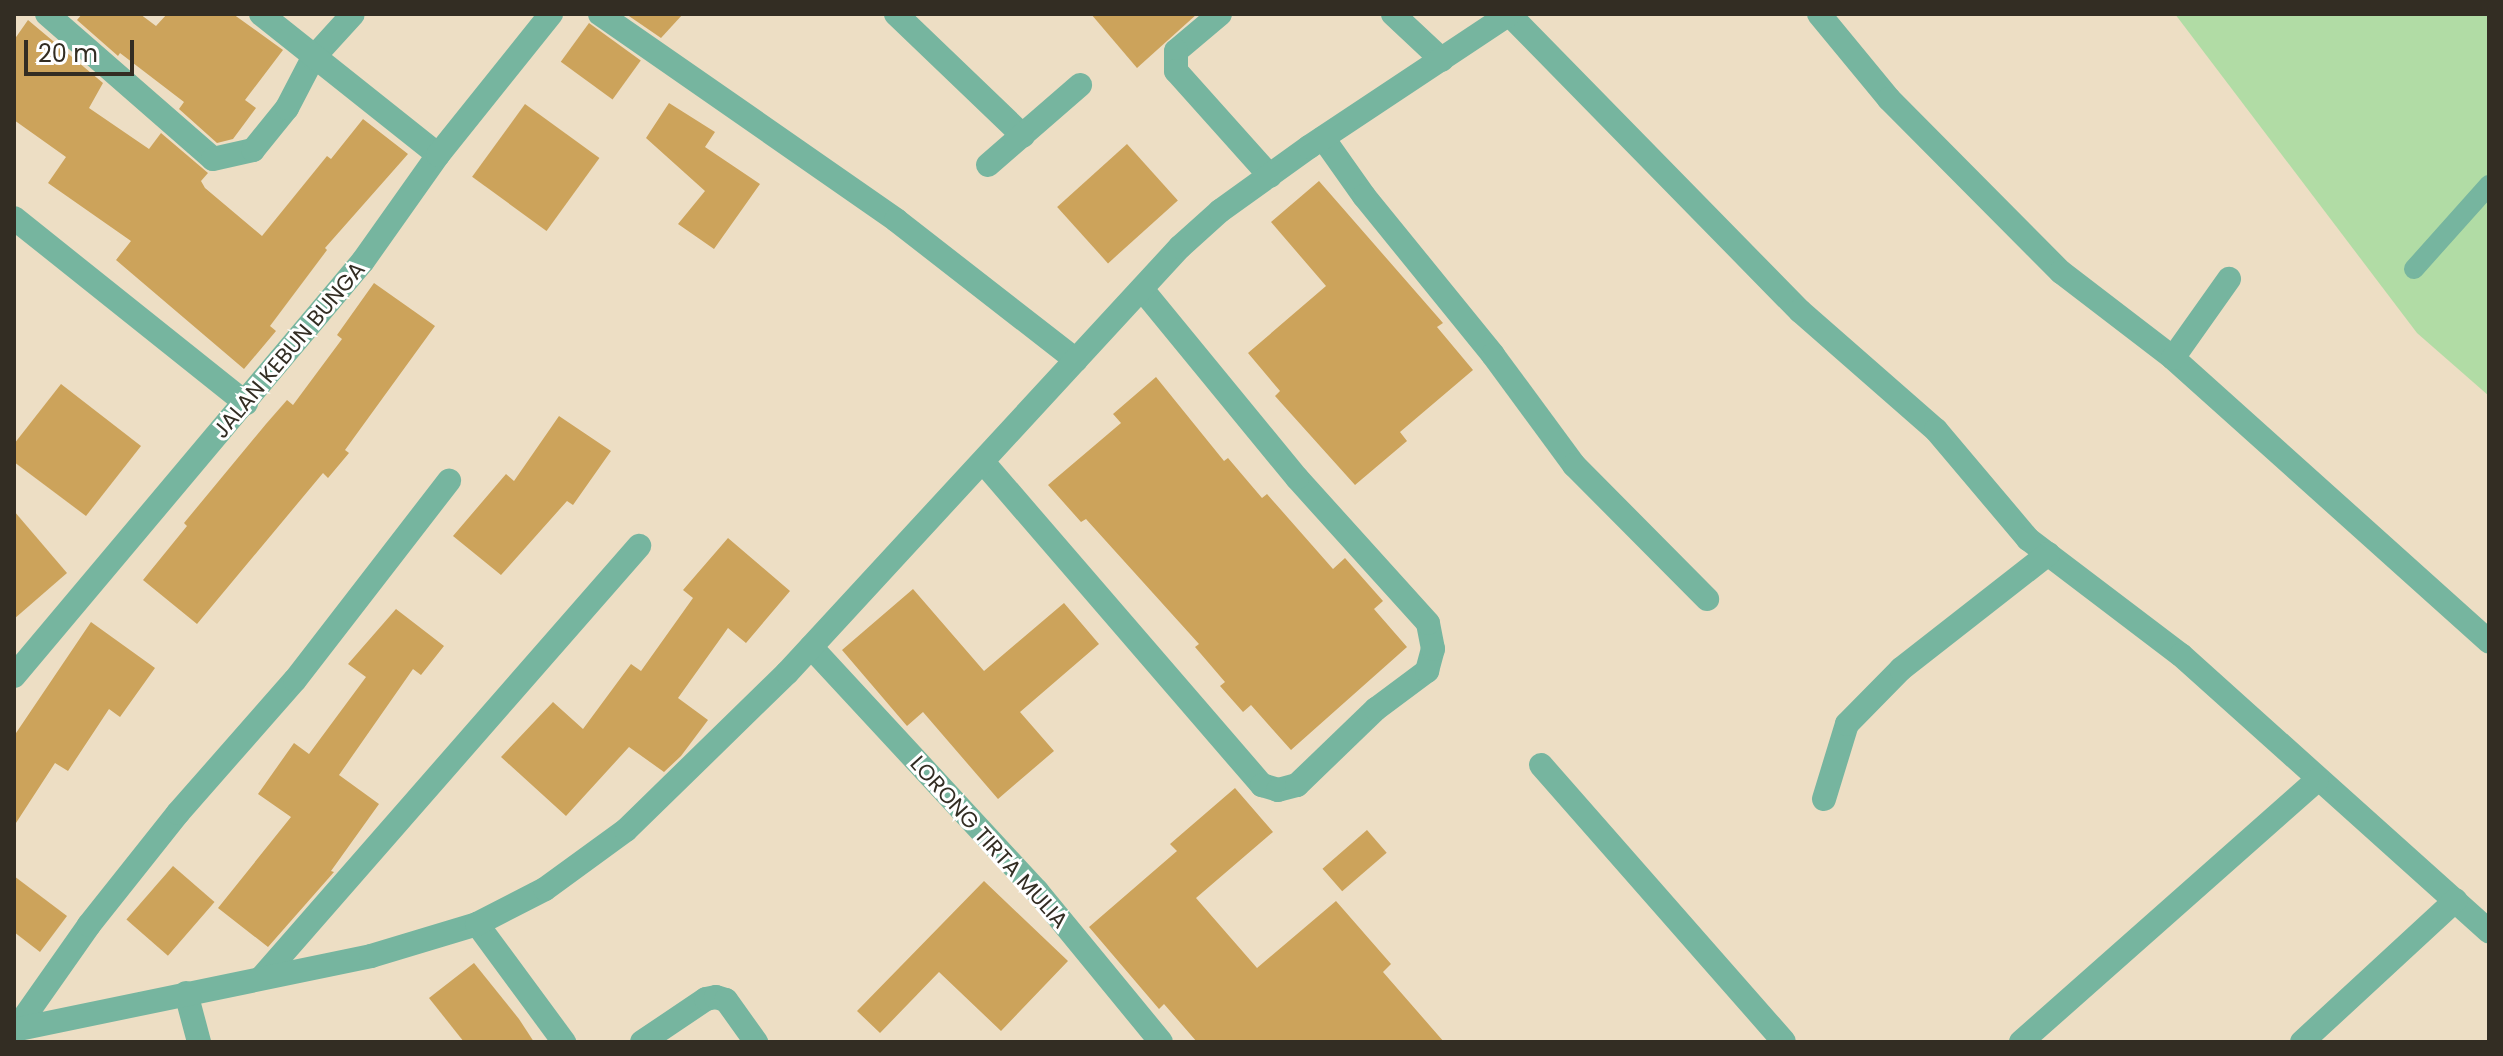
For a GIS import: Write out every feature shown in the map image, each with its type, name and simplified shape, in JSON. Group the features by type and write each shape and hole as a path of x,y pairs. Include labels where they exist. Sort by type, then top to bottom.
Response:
{"street":[{"path":"47,14 213,159 253,150 287,108 313,58 353,14"},
{"path":"261,14 438,155"},
{"name":"JALAN KEBUN BUNGA","path":"14,676 363,261 438,155 551,14"},
{"path":"600,14 896,220 1076,360"},
{"path":"896,14 1023,136"},
{"path":"1220,14 1176,51 1176,71 1270,176"},
{"path":"1393,14 1442,60"},
{"path":"15,1030 371,956 477,924 545,889 626,830 811,647 1180,247 1220,211 1323,138 1509,14 1800,311 1936,430 2028,539 2181,655 2489,931"},
{"path":"1819,14 1889,99 2061,272 2173,358 2489,642"},
{"path":"988,165 1080,85"},
{"path":"1323,138 1364,196 1493,355 1574,465 1707,599"},
{"path":"14,218 246,403"},
{"path":"2173,358 2229,279"},
{"path":"983,462 1262,785 1278,790 1297,785 1376,709 1427,671 1433,649 1428,623 1297,478 1142,289"},
{"path":"15,1030 89,925 178,813 295,680 449,481"},
{"path":"262,977 639,546"},
{"path":"1824,799 1847,724 1901,669 2048,554"},
{"name":"LORONG TIRTA MULIA","path":"811,647 1037,891 1161,1042"},
{"path":"1541,765 1784,1042"},
{"path":"2021,1042 2317,780"},
{"path":"2302,1042 2456,900"},
{"path":"477,924 564,1042"},
{"path":"186,993 199,1042"},
{"path":"642,1042 706,999 716,997 726,1000 756,1042"}],"lane":[{"path":"2414,269 2489,185"}],"green space":[{"path":"2175,14 2489,14 2489,396 2417,333"}],"building":[{"path":"82,14 140,14 156,26 167,14 233,14 283,50 245,100 256,108 233,139 217,143 179,109 184,102 120,53 118,56 77,20"},
{"path":"626,14 683,14 661,38"},
{"path":"1091,14 1197,14 1137,68"},
{"path":"28,20 103,83 89,108 149,149 161,133 208,173 201,181 205,188 262,236 327,156 331,159 363,119 408,154 325,248 327,250 270,326 276,331 244,369 116,260 131,241 48,183 66,157 14,120 14,40"},
{"path":"589,23 641,61 613,99 561,62"},
{"path":"669,103 715,132 705,147 760,184 714,249 678,224 705,191 646,138"},
{"path":"525,104 599,158 547,231 472,177"},
{"path":"1127,144 1178,200 1108,263 1057,207"},
{"path":"1319,181 1443,323 1437,327 1473,370 1400,432 1407,441 1355,485 1275,396 1280,391 1248,353 1326,286 1271,222"},
{"path":"374,283 435,326 345,450 349,453 328,478 323,473 197,624 143,580 187,526 184,523 266,424 287,400 293,405 342,339 337,335"},
{"path":"1156,377 1224,461 1228,458 1262,498 1267,494 1333,569 1345,558 1383,601 1374,609 1407,647 1291,750 1251,705 1243,712 1220,686 1225,682 1195,647 1199,644 1086,519 1081,522 1048,485 1121,423 1113,414"},
{"path":"61,384 141,446 86,516 14,462 14,444"},
{"path":"559,416 611,451 573,505 567,501 501,575 453,536 506,474 514,481"},
{"path":"14,511 67,573 14,619"},
{"path":"728,538 790,591 746,643 728,628 678,698 708,720 681,756 664,772 629,747 566,816 501,757 553,702 583,729 631,664 641,671 693,598 683,590"},
{"path":"913,589 984,671 1064,603 1099,644 1020,712 1054,751 998,799 923,712 907,726 842,650"},
{"path":"396,609 444,646 421,675 413,669 339,775 379,804 331,871 334,872 268,947 218,908 291,817 258,794 294,743 309,754 366,677 348,664"},
{"path":"91,622 155,668 120,717 109,709 68,771 55,763 14,826 14,736"},
{"path":"1235,788 1273,832 1196,898 1257,968 1336,901 1391,964 1383,972 1444,1042 1197,1042 1164,1004 1159,1009 1089,927 1177,851 1170,844"},
{"path":"1367,830 1387,853 1342,891 1322,869"},
{"path":"173,866 215,902 168,956 126,920"},
{"path":"14,876 67,916 40,952 14,932"},
{"path":"984,881 1068,961 1001,1031 939,972 880,1033 857,1011"},
{"path":"474,963 534,1042 464,1042 429,998"}]}
